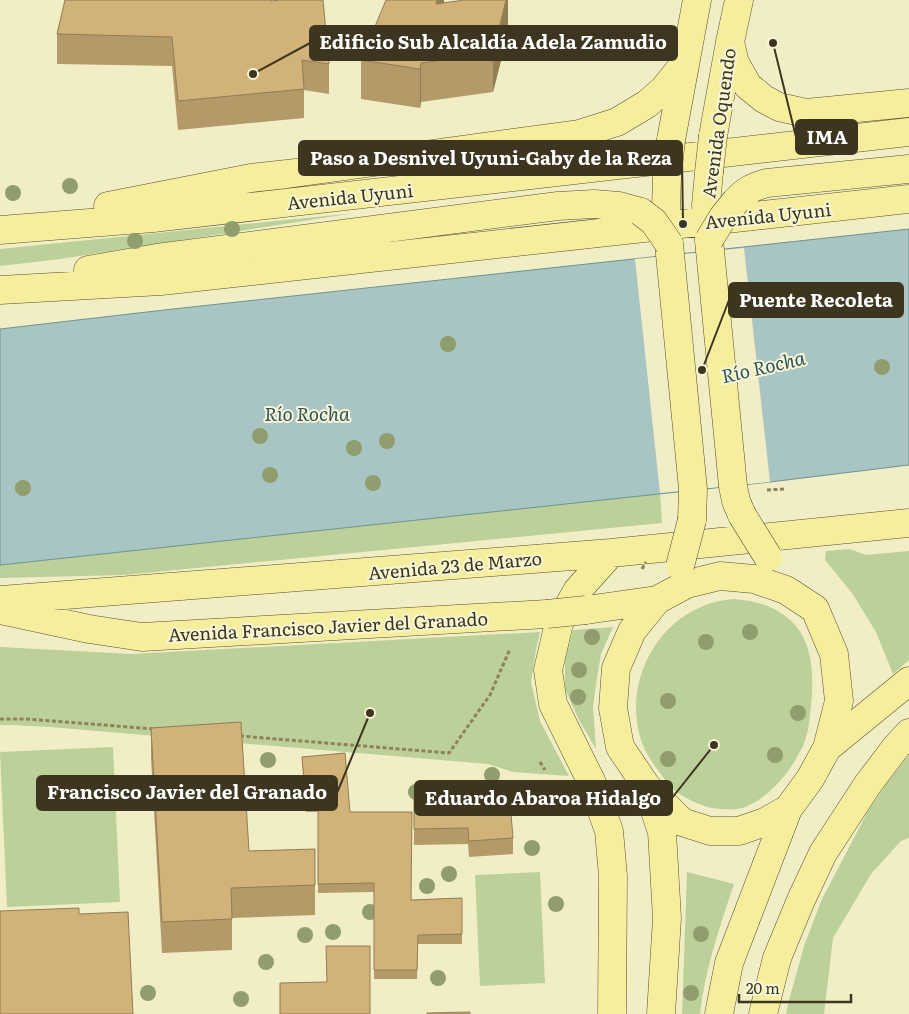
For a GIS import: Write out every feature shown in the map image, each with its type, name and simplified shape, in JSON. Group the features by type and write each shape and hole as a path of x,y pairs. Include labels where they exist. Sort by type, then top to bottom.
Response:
{"main road":[{"path":"697,0 670,140 666,210 693,489 692,520 680,566 657,600 632,631 616,668 613,708 620,747 647,787 682,822 710,831 739,831 765,822 788,809"},
{"name":"Avenida Oquendo","path":"738,0 714,136 706,205 733,486 736,501 742,515 768,557 815,609"},
{"path":"730,42 735,63 748,86 764,99 779,107 806,113 909,103"},
{"path":"0,226 251,178 579,134 617,122 647,104 664,89 684,64"},
{"name":"Avenida Uyuni","path":"0,230 153,218 909,132"},
{"path":"709,246 723,217 744,193 753,187 909,169"},
{"name":"Avenida Uyuni","path":"0,290 161,281 909,199"},
{"path":"0,286 157,258 558,206 594,204 619,206 640,212 654,222 669,250"},
{"name":"Avenida 23 de Marzo","path":"0,600 611,553 909,523"},
{"path":"611,553 577,591 559,623 548,670 553,704 592,783 608,831 613,876 612,1014"},
{"path":"657,600 687,584 720,576 754,579 786,590 815,609 834,654 839,702 827,748 810,779 788,809 729,963 719,1014"},
{"name":"Avenida Francisco Javier del Granado","path":"0,610 89,629 142,637 547,614 657,600"},
{"path":"827,748 909,681"},
{"path":"762,1014 777,958 823,853 868,784 909,733"},
{"path":"647,787 662,832 666,918 661,1014"}],"path":[{"path":"762,491 784,489"},
{"path":"233,736 449,753 490,695 513,642"},
{"path":"0,719 27,718 155,729"},
{"path":"540,762 549,776"}],"green space":[{"path":"355,213 60,259 0,266 0,249"},
{"path":"660,493 662,523 124,575 0,578 0,565"},
{"path":"850,549 866,555 909,551 909,660 893,674 876,632 852,593 825,560 826,551"},
{"path":"734,599 770,607 783,614 798,628 809,651 811,664 810,719 802,748 792,766 771,790 745,807 737,809 712,808 697,803 674,790 645,750 638,730 636,709 638,688 644,667 653,648 666,632 682,618 701,607"},
{"path":"613,627 601,654 593,706 596,749 579,720 565,689 565,660 573,630"},
{"path":"540,632 531,682 540,721 569,776 513,772 488,764 50,727 0,725 0,647 131,654"},
{"path":"113,747 120,902 7,907 0,752"},
{"path":"909,755 909,838 901,841 871,874 833,938 824,1014 786,1014 804,946 822,899 868,811"},
{"path":"540,872 545,983 480,986 475,875"},
{"path":"687,872 734,884 709,964 700,1014 682,1014"}],"water":[{"name":"Río Rocha","path":"909,229 909,465 770,482 0,565 0,329"}],"pier":[{"path":"744,248 770,482 660,493 635,259"}],"building":[{"path":"65,0 323,0 329,64 302,60 304,89 178,101 172,37 57,34"},
{"path":"386,0 437,0 436,4 464,0 506,0 493,53 421,63 420,69 361,60"},
{"path":"241,722 249,851 315,849 315,885 231,888 232,919 162,922 151,728"},
{"path":"345,753 350,812 412,812 411,900 462,898 462,934 418,935 417,970 374,970 374,883 318,884 318,802 306,803 302,757"},
{"path":"509,790 513,838 469,841 468,828 414,829 414,793 456,792 456,795"},
{"path":"79,908 79,914 128,912 133,1014 0,1014 0,911"},
{"path":"326,946 370,946 370,1014 280,1014 280,983 327,982"},
{"path":"470,1012 470,1014 427,1014 427,1013"}],"place":[{"name":"IMA","path":"773,43"},
{"name":"Edificio Sub Alcaldía Adela Zamudio","path":"253,74"},
{"name":"Paso a Desnivel Uyuni-Gaby de la Reza","path":"683,224"},
{"name":"Puente Recoleta","path":"702,370"},
{"name":"Francisco Javier del Granado","path":"370,713"},
{"name":"Eduardo Abaroa Hidalgo","path":"714,745"}]}
